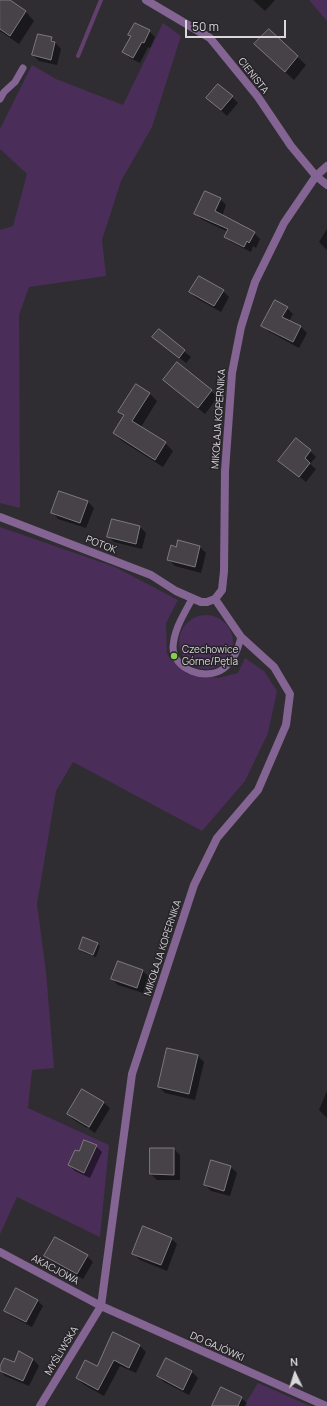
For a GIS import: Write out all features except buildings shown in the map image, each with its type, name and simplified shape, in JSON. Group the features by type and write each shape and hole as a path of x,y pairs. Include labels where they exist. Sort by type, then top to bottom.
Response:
{"street":[{"name":"CIENISTA","path":"146,0 210,38 258,97 292,146 316,176 327,185"},
{"name":"MIKOŁAJA KOPERNIKA","path":"215,599 222,590 224,571 225,463 232,373 241,326 255,282 284,223 316,176 327,166"},
{"name":"POTOK","path":"0,517 151,575 176,591 192,598"},
{"path":"192,598 201,602 207,602 215,599 241,637"},
{"name":"MIKOŁAJA KOPERNIKA","path":"101,1306 132,1074 194,885 217,838 258,790 286,725 290,694 274,667 241,637"},
{"name":"AKACJOWA","path":"0,1252 101,1306"},
{"name":"MYŚLIWSKA","path":"40,1406 101,1306"},
{"name":"DO GAJÓWKI","path":"101,1306 326,1406"}],"lane":[{"path":"0,99 4,92 15,82 23,68"},
{"path":"192,598 176,629 173,648 174,656 180,664 188,670 201,673 214,672 222,669 234,657 241,637"}],"shaded area":[{"path":"309,0 327,0 327,21"},
{"path":"163,23 181,36 152,127 121,181 102,240 106,276 29,287 19,315 20,508 0,503 0,230 13,226 27,174 0,149 0,129 32,65 56,79 123,105"},
{"path":"0,527 115,567 178,600 166,623 167,654 187,674 218,678 238,673 245,658 264,671 277,691 268,733 245,781 202,831 73,762 56,791 37,904 46,972 54,1068 32,1070 28,1108 109,1145 100,1237 17,1197 0,1234"},
{"path":"206,615 216,617 225,623 231,632 233,642 231,652 225,661 216,667 206,669 196,667 187,661 181,652 179,642 181,632 187,623 196,617"},
{"path":"258,1383 310,1406 244,1406"}],"waterway":[{"path":"78,56 101,0"}],"place":[{"name":"Czechowice Górne/Pętla","path":"174,656"}]}
